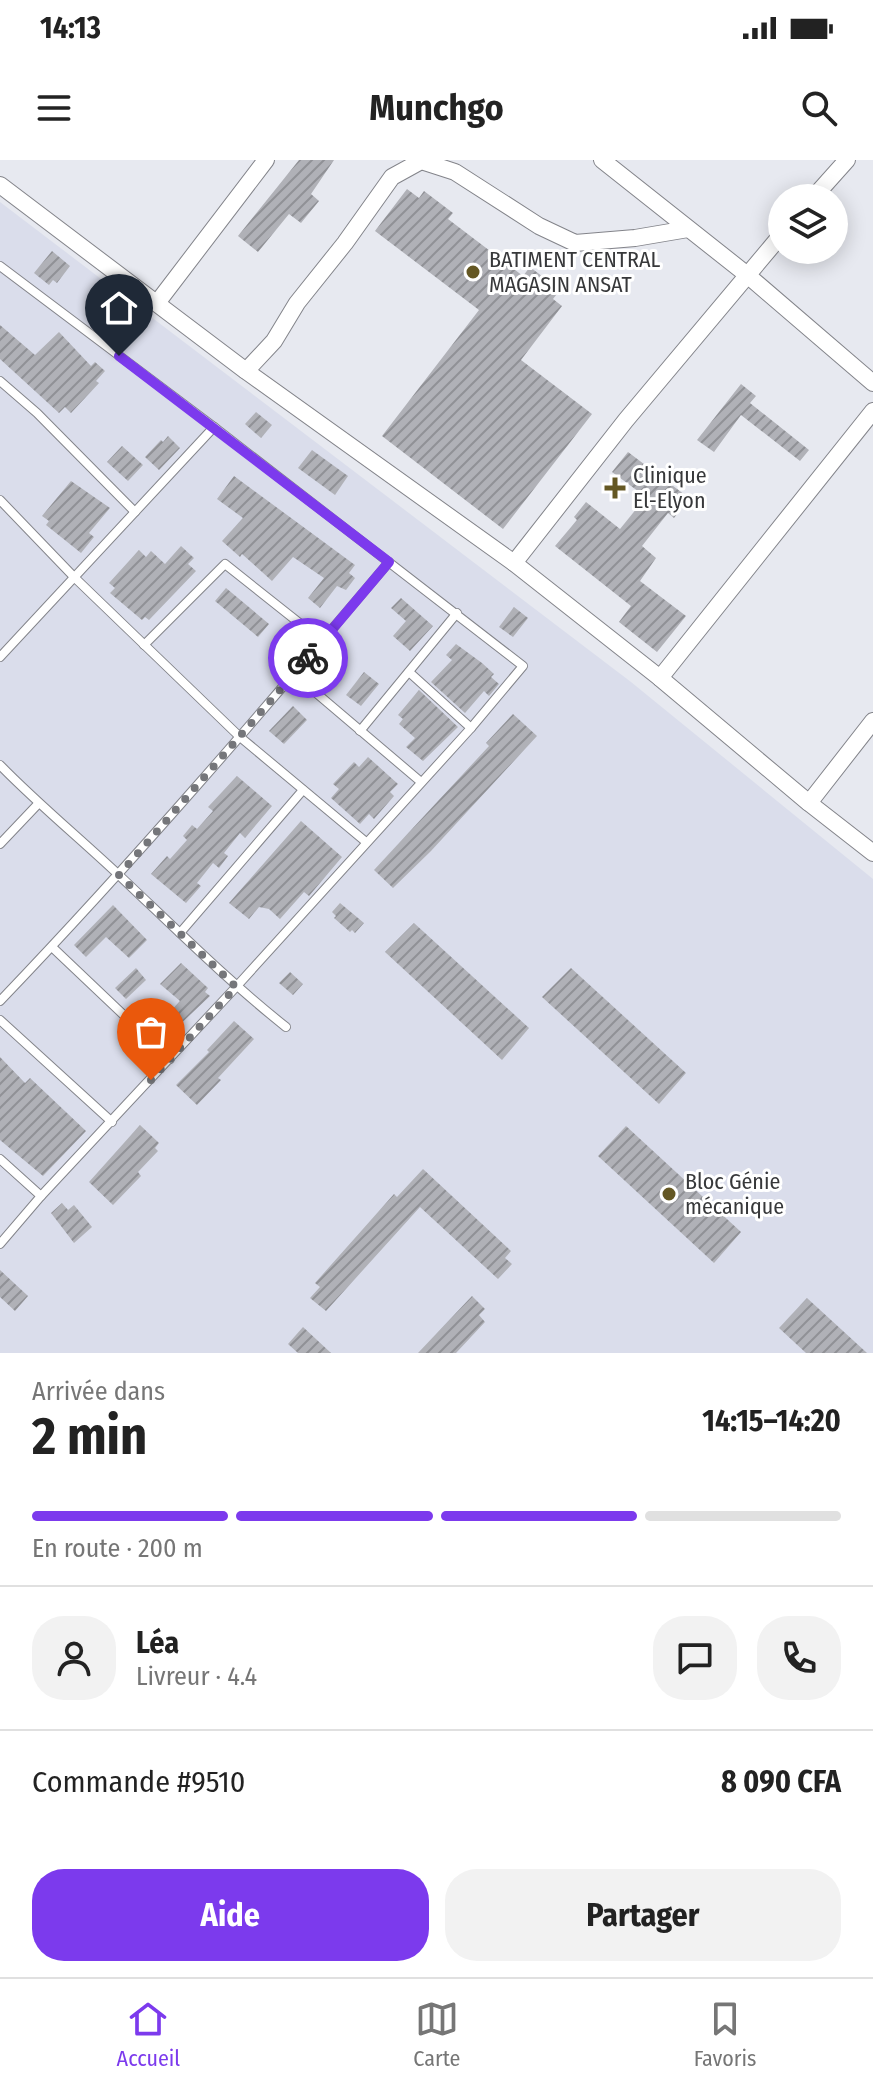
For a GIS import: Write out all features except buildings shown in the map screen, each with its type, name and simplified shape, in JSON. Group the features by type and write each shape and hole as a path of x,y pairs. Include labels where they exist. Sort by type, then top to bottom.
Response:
{"street":[{"path":"157,303 266,160"},
{"path":"602,160 746,274 873,383"},
{"path":"826,184 847,160"},
{"path":"246,371 274,341 297,303 392,177 421,161 455,172 539,226 575,243 635,238 688,229"},
{"path":"0,185 246,371 514,563 873,853"},
{"path":"514,563 552,512 768,250"},
{"path":"660,678 873,411"},
{"path":"809,803 873,721"}],"lane":[{"path":"0,266 523,666 471,728 0,1244"},
{"path":"0,381 37,413 135,512"},
{"path":"2,650 75,578 214,427"},
{"path":"0,500 75,578 240,737 366,842"},
{"path":"0,1001 119,875 295,675 389,562"},
{"path":"144,645 225,564 322,641"},
{"path":"360,731 457,613"},
{"path":"409,672 471,728"},
{"path":"295,675 421,782"},
{"path":"0,765 236,987 286,1027"},
{"path":"180,933 303,790"},
{"path":"0,844 38,804"},
{"path":"52,947 170,1059"},
{"path":"0,1020 112,1122"},
{"path":"0,1159 41,1196"}],"shaded area":[{"path":"0,202 631,682 873,879 873,1353 0,1353"}],"way so far":[{"path":"151,1080 236,987 119,875 308,658"}],"place":[{"name":"BATIMENT CENTRAL MAGASIN ANSAT","path":"473,272"},
{"name":"Clinique El-Elyon","path":"615,488"},
{"name":"Bloc Génie mécanique","path":"669,1194"}],"route":[{"path":"119,356 389,562 308,658"}]}
